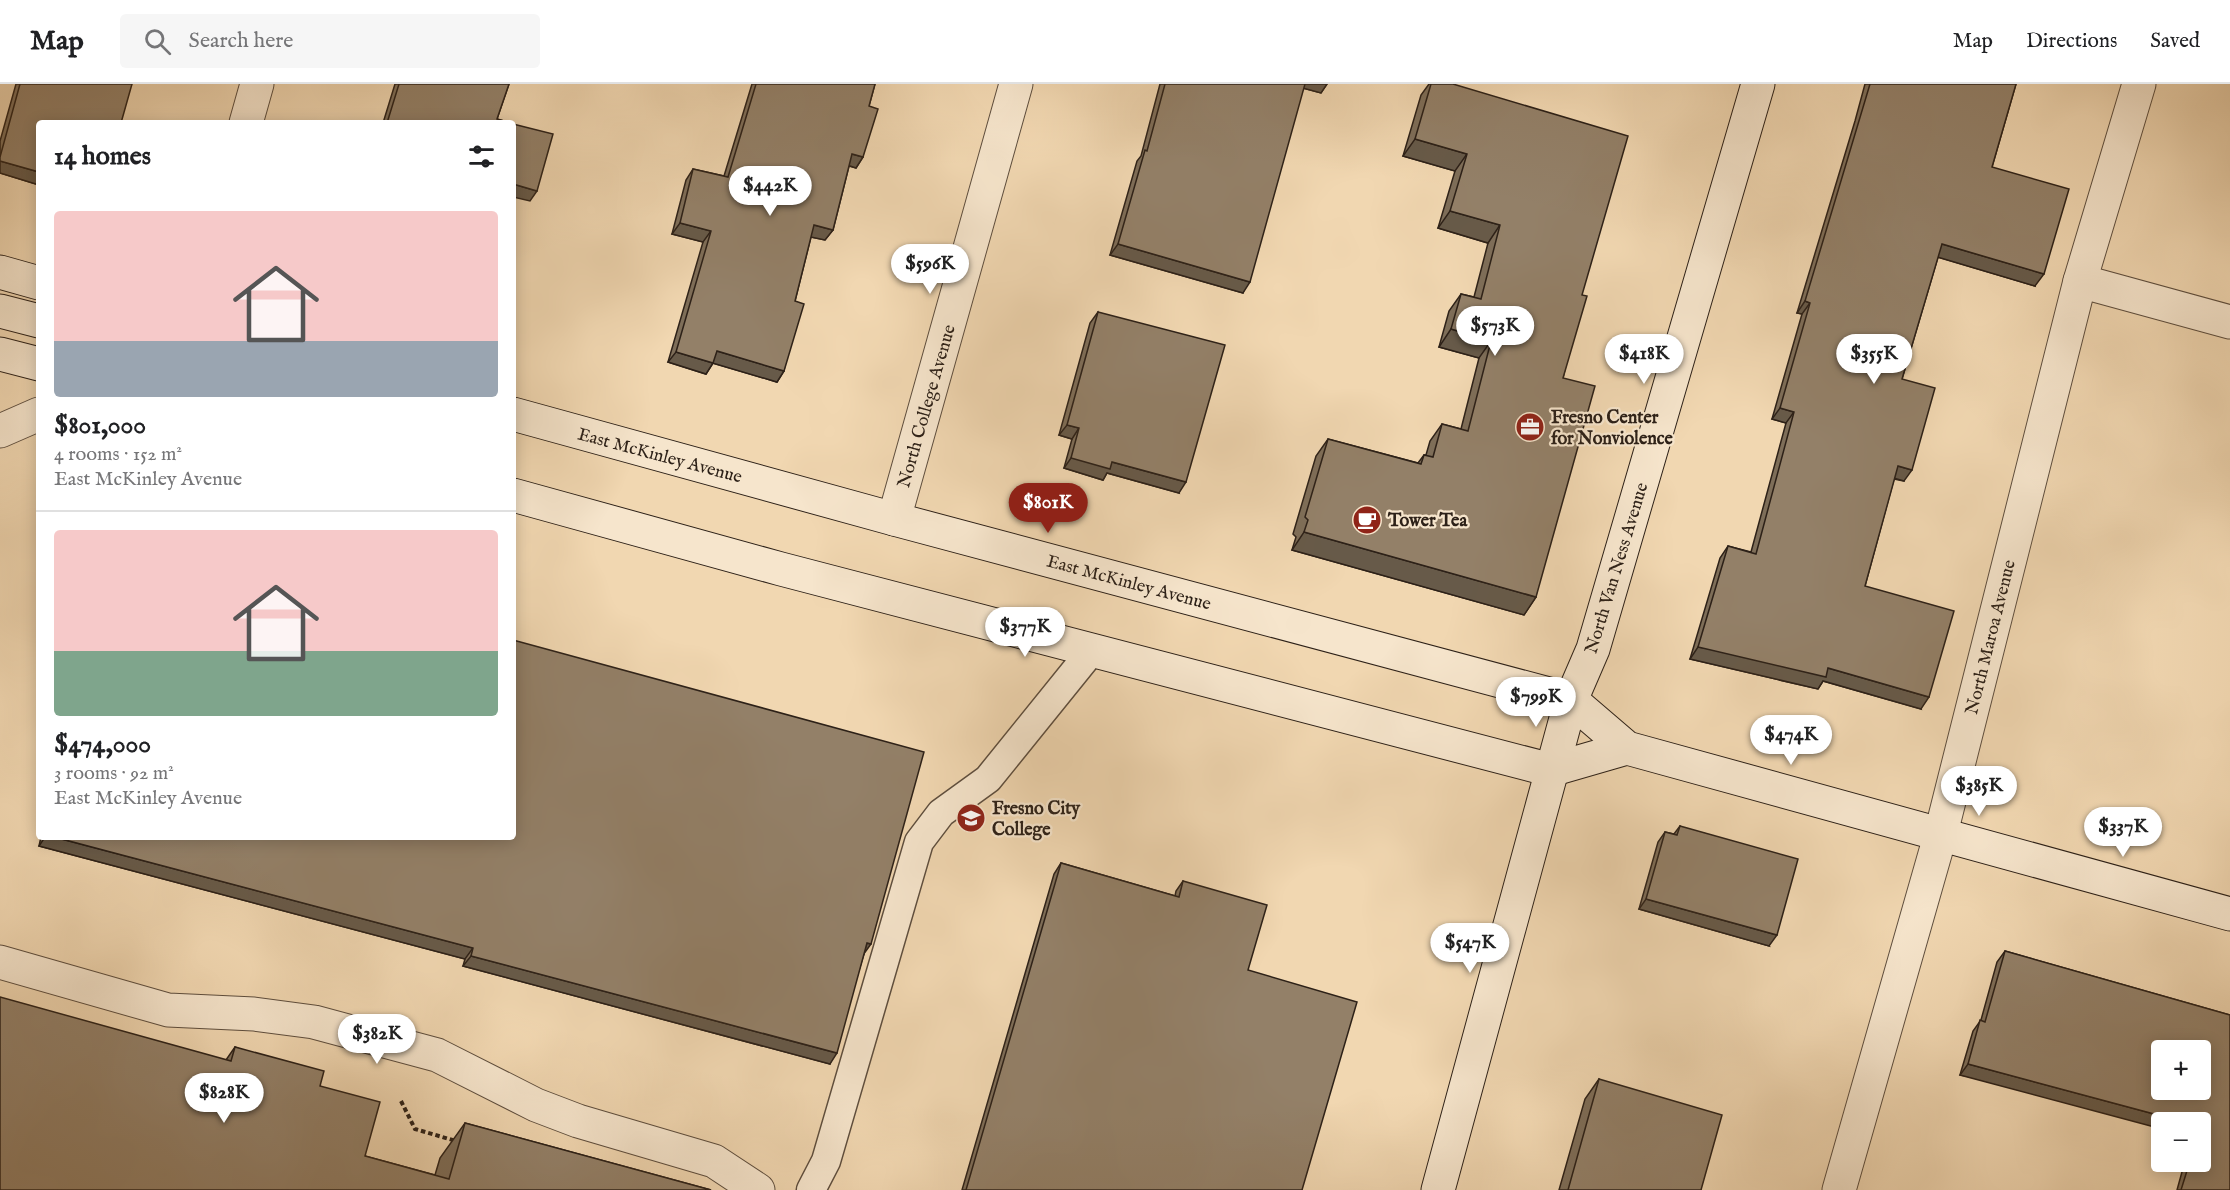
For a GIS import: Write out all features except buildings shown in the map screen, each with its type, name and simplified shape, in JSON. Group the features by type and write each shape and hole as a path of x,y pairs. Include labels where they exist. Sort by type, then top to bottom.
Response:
{"main road":[{"path":"247,120 257,84"},
{"name":"North College Avenue","path":"894,519 1016,84"},
{"name":"North Van Ness Avenue","path":"1438,1190 1571,700 1593,649 1758,84"},
{"name":"North Maroa Avenue","path":"1839,1190 1941,833 2080,281 2139,84"},
{"path":"0,272 36,282"},
{"path":"2080,281 2230,322"},
{"path":"0,311 36,320"},
{"path":"0,354 36,363"},
{"path":"0,431 36,415"},
{"name":"East McKinley Avenue","path":"516,415 894,519 1571,700 1627,748 2230,914"},
{"path":"516,496 781,570 1093,649 1551,770 1627,748"},
{"path":"0,962 168,1010 255,1014 314,1022 437,1055 536,1105 578,1121 714,1161 758,1190"}],"lane":[{"path":"811,1190 826,1161 919,842 942,813 988,779 1093,649"}],"path":[{"path":"401,1101 416,1129 460,1142"}],"place":[{"name":"Fresno Center for Nonviolence","path":"1530,427"},
{"name":"Tower Tea","path":"1367,520"},
{"name":"Fresno City College","path":"971,818"}]}
